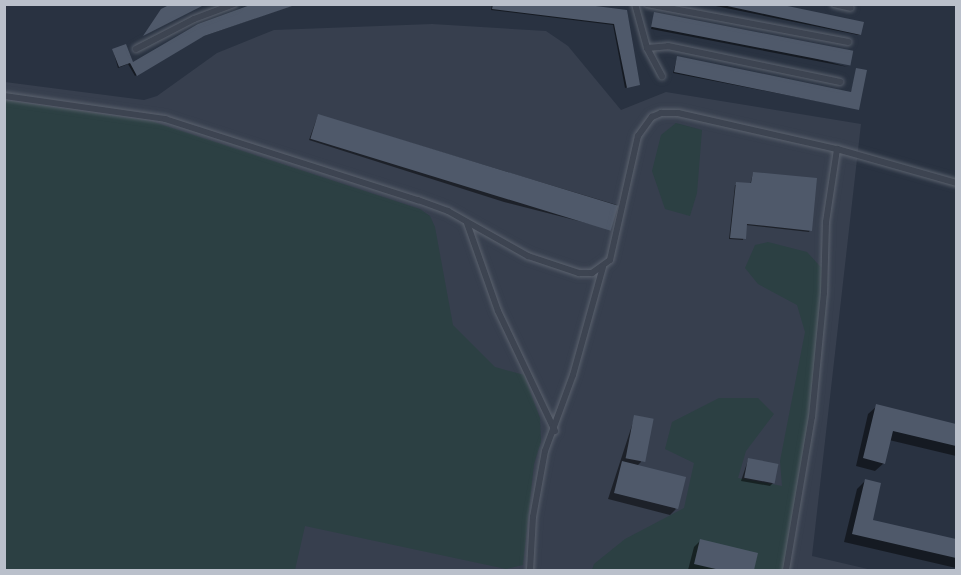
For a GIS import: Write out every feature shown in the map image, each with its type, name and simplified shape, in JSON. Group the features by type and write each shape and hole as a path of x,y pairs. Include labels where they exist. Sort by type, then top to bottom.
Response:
{"lane":[{"path":"136,49 194,19 234,4"},
{"path":"635,4 647,48 662,76"},
{"path":"647,4 848,42"},
{"path":"834,4 851,8"},
{"path":"647,48 668,46 840,82"},
{"path":"4,96 165,119 418,200 467,222 528,256 579,273 592,273 603,267"},
{"path":"530,570 538,482 603,267 614,250 638,136 652,117 678,113 837,149 957,183"},
{"path":"786,570 812,417 824,293 826,222 837,149"},
{"path":"467,222 498,311 555,431"}],"shaded area":[{"path":"432,24 546,31 568,46 621,110 666,92 861,124 812,556 872,570 5,570 5,82 144,100 157,96 217,53 274,30"}],"green space":[{"path":"5,100 151,121 420,209 430,216 435,227 453,325 495,367 524,375 540,418 541,442 534,464 523,565 506,569 305,526 295,570 5,570"},
{"path":"676,123 702,130 697,193 690,216 665,209 652,171 661,135"},
{"path":"768,242 807,252 828,275 825,320 784,570 592,570 594,564 625,539 684,508 694,463 665,449 672,422 719,398 758,398 774,414 746,451 738,478 782,486 780,461 805,332 797,305 758,284 745,268 755,245"}],"building":[{"path":"171,4 204,5 143,36 161,9"},
{"path":"253,4 295,5 204,36 137,76 130,63 119,67 112,49 126,44 133,62 198,24"},
{"path":"493,4 580,4 627,10 640,85 627,88 614,24 492,9"},
{"path":"718,4 778,4 864,22 861,35"},
{"path":"654,12 853,51 850,65 651,27"},
{"path":"677,56 851,92 856,68 867,70 859,110 674,72"},
{"path":"318,114 618,206 611,231 310,139"},
{"path":"753,172 817,178 812,231 747,224 746,239 730,238 736,182 751,183"},
{"path":"876,404 956,424 956,446 893,431 885,464 863,458"},
{"path":"634,415 654,419 645,462 626,458"},
{"path":"748,458 778,464 775,484 744,478"},
{"path":"622,461 686,477 678,509 614,493"},
{"path":"865,479 881,483 873,520 956,539 956,558 852,534"},
{"path":"700,539 758,553 754,570 720,570 694,564"}]}
